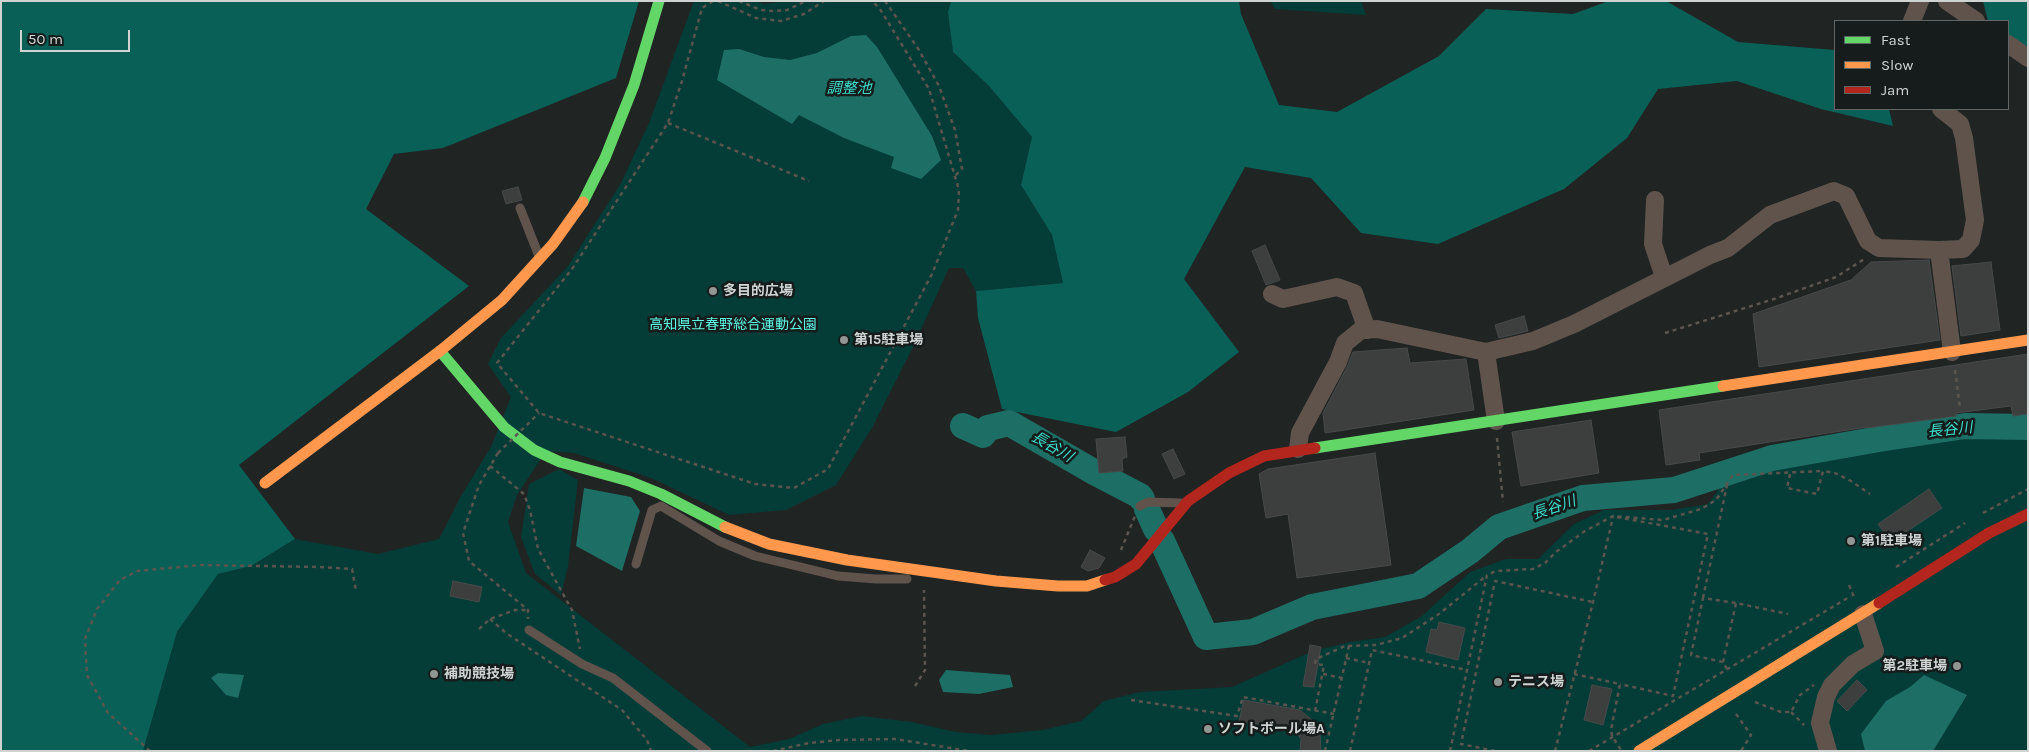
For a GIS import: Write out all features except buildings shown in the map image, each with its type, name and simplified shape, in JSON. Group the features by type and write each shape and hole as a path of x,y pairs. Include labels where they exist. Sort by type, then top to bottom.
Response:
{"street":[{"path":"265,483 440,351 502,300 554,244 581,206 605,158 634,86 659,1"},
{"path":"1912,20 1920,1"},
{"path":"1947,1 1975,20"},
{"path":"2009,45 2028,58"},
{"path":"1298,449 1300,433 1338,362 1345,343 1361,330 1377,329 1486,352 1533,341 1574,324 1664,277 1728,248 1770,215 1834,191 1846,196 1868,241 1879,248 1963,249 1972,240 1975,220 1964,138 1960,124 1942,110"},
{"path":"1656,200 1653,244 1664,277"},
{"path":"1939,250 1952,352"},
{"path":"1272,294 1283,299 1337,287 1354,293 1367,330"},
{"path":"440,351 504,427 534,450 560,462 629,481 661,494 733,531 769,544 846,560 987,580 1058,586 1087,586 1115,577 1136,564 1186,504 1229,473 1264,456 1298,449 1496,421 2028,340"},
{"path":"1486,352 1496,421"},
{"path":"1639,751 1863,614 1989,533 2028,514"},
{"path":"1828,751 1820,723 1826,697 1832,685 1853,664 1875,651 1863,614"}],"lane":[{"path":"520,208 540,258"},
{"path":"1140,506 1148,502 1186,504"},
{"path":"636,564 652,510 661,506 719,541 754,556 838,576 876,579 924,579 954,584 987,580"},
{"path":"529,630 582,664 612,678 707,751"}],"path":[{"path":"713,1 702,8 682,81 668,122 572,269 497,363 539,414 755,484 794,488 828,469 932,274 958,210 959,190 929,89 880,9 872,1"},
{"path":"718,1 756,18 781,21 804,14 824,1"},
{"path":"739,1 761,10 773,11 787,10 806,1"},
{"path":"885,1 919,50 939,86 955,130 962,168 955,176"},
{"path":"668,122 809,181"},
{"path":"1665,333 1774,299 1836,277 1879,248"},
{"path":"1952,352 1960,408"},
{"path":"529,630 528,610 469,561 463,533 479,485 498,453 539,414"},
{"path":"1496,421 1503,502"},
{"path":"490,466 524,494 530,510 538,549 572,610 582,664"},
{"path":"1790,474 1788,488 1817,494 1823,471"},
{"path":"1315,710 1324,666 1315,664 1316,659 1349,646 1376,645 1402,638 1439,614 1487,575 1496,572 1534,569 1545,563 1556,552 1585,531 1613,516 1663,520 1701,510 1716,500 1733,475 1790,474 1823,471 1835,473 1852,481 1870,494"},
{"path":"1728,481 1691,655 1723,662 1738,689"},
{"path":"1978,516 2028,488"},
{"path":"1119,554 1140,506"},
{"path":"1555,751 1613,516"},
{"path":"1574,674 1673,696 1708,534 1613,516"},
{"path":"1890,571 1970,521"},
{"path":"150,751 108,713 87,675 85,639 97,608 120,580 138,571 200,565 321,567 352,569 356,591"},
{"path":"1450,751 1487,575"},
{"path":"915,686 925,670 924,579"},
{"path":"1495,751 1461,744 1495,581 1593,602"},
{"path":"1849,585 1853,595"},
{"path":"1588,751 1860,590"},
{"path":"1703,598 1788,614"},
{"path":"1723,662 1736,604"},
{"path":"479,629 490,619 515,610 528,610"},
{"path":"490,619 506,633 622,710 647,740 651,751"},
{"path":"1325,751 1349,646"},
{"path":"1350,751 1372,650 1467,670"},
{"path":"1346,658 1369,663"},
{"path":"1323,674 1342,678"},
{"path":"1749,701 1782,712 1791,712 1800,695 1809,687 1822,682 1832,685"},
{"path":"1620,684 1611,730 1612,736 1622,751"},
{"path":"1131,700 1237,716 1243,697 1334,714"},
{"path":"1733,710 1751,735 1741,751"},
{"path":"773,751 817,742 895,739 969,751"}],"green space":[{"name":"高知県立春野総合運動公園","path":"694,1 756,1 764,4 786,1 951,1 948,12 953,52 989,86 1032,137 1021,185 1052,235 1063,283 976,291 963,268 949,268 913,347 872,428 836,485 786,510 729,515 651,478 574,453 546,451 517,495 508,522 526,573 750,747 789,739 823,724 862,716 912,722 956,732 991,735 1043,730 1081,721 1104,701 1140,692 1232,687 1313,651 1350,642 1385,637 1422,616 1470,572 1506,559 1538,559 1574,524 1604,510 1671,510 1708,504 1731,472 1966,434 2028,435 2028,751 143,751 177,632 218,574 251,566 295,539 378,554 439,539 461,496 491,447 511,397 488,364 501,338 568,266 621,183 649,123"},
{"path":"1270,1 1361,1 1366,15 1275,9"},
{"path":"559,469 578,480 568,566 561,595 535,574 521,537 529,484"}],"shaded area":[{"path":"1,1 639,1 616,78 443,148 394,154 366,209 469,286 239,465 295,539 251,566 218,574 177,632 143,751 1,751"},
{"path":"951,1 1239,1 1241,14 1279,105 1337,112 1439,56 1486,9 1573,14 1609,1 1666,1 1738,42 1834,50 1834,110 1889,110 1893,126 1821,109 1737,81 1658,89 1627,138 1564,189 1438,244 1361,233 1311,178 1245,167 1184,279 1239,352 1188,392 1116,432 1002,409 978,318 976,291 1063,283 1052,235 1021,185 1032,137 989,86 953,52 948,12"},
{"path":"1983,1 2028,1 2028,51 2009,40 2009,20 1988,20"}],"water":[{"name":"調整池","path":"866,35 877,47 932,136 941,160 921,179 891,168 894,157 844,138 799,115 792,124 717,80 724,50 739,49 764,57 790,60 817,53 851,36"},
{"path":"584,488 631,497 640,511 622,571 576,546"},
{"path":"946,670 1010,675 1013,687 979,694 943,692 939,680"},
{"path":"218,673 244,675 238,698 226,695 211,678"},
{"path":"1924,675 1967,695 1933,751 1865,751 1861,734 1886,701 1910,687"}],"waterway":[{"name":"長谷川","path":"963,426 983,435 988,428 1009,423 1140,496 1142,499"},
{"name":"長谷川","path":"1162,541 1206,637 1253,632 1312,607 1418,586 1470,551 1499,527 1583,498 1674,490 1772,458 1879,439 1965,426 2028,427"},
{"name":"長谷川","path":"1147,509 1156,529"}],"traffic: fast":[{"path":"583,202 605,158 634,85 659,1"},
{"path":"440,351 504,427 534,450 560,462 629,481 661,494 725,527"},
{"path":"1315,448 1723,386"}],"traffic: slow":[{"path":"265,483 440,351 502,300 553,244 583,202"},
{"path":"1723,386 2028,340"},
{"path":"725,527 769,544 847,560 996,581 1058,586 1087,586 1105,580"},
{"path":"1639,751 1879,603"}],"traffic: jam":[{"path":"1105,580 1115,577 1136,564 1188,501 1229,473 1264,456 1315,448"},
{"path":"1879,603 1989,533 2028,514"}],"place":[{"name":"多目的広場","path":"713,291"},
{"name":"第15駐車場","path":"844,340"},
{"name":"第1駐車場","path":"1851,541"},
{"name":"第2駐車場","path":"1957,666"},
{"name":"補助競技場","path":"434,674"},
{"name":"テニス場","path":"1498,682"},
{"name":"ソフトボール場A","path":"1208,729"}]}
